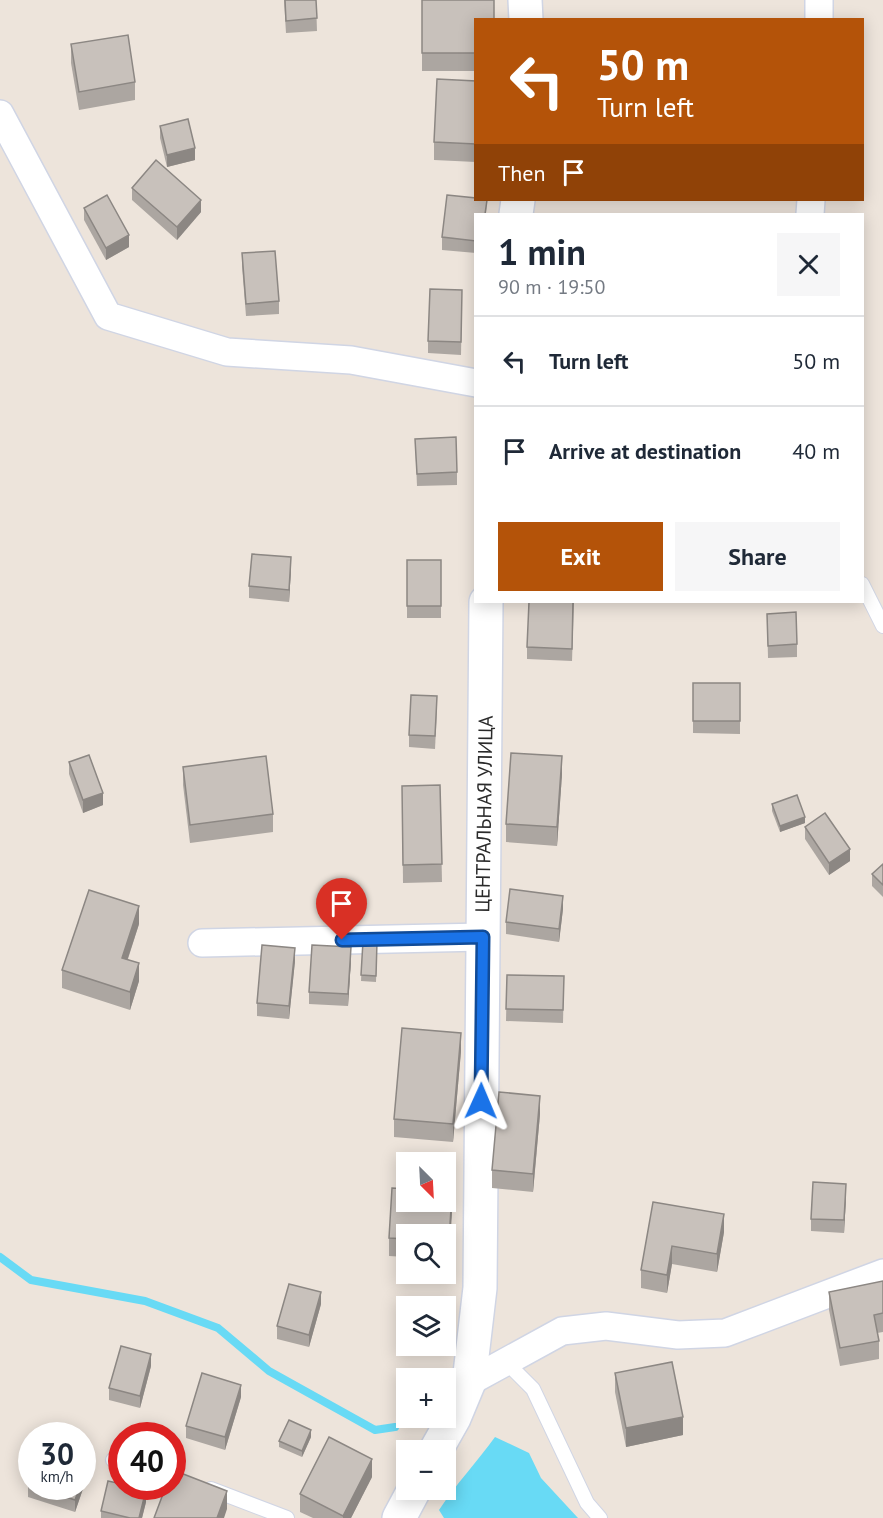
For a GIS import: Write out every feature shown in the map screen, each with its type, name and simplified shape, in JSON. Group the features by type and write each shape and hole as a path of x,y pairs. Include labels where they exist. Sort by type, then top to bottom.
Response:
{"street":[{"path":"525,0 526,18"},
{"path":"819,0 819,18"},
{"path":"0,114 108,316 227,352 351,360 474,383"},
{"name":"ЦЕНТРАЛЬНАЯ УЛИЦА","path":"442,1440 454,1418 469,1382 480,1288 486,603"},
{"path":"202,943 483,937"},
{"path":"469,1382 562,1331 606,1326 678,1335 725,1333 883,1273"},
{"path":"399,1518 409,1500"}],"lane":[{"path":"864,588 883,626"},
{"path":"505,1361 533,1389 587,1503 600,1518"},
{"path":"193,1484 287,1518"}],"water":[{"path":"495,1437 529,1453 541,1478 578,1518 444,1518 439,1510 446,1500 456,1500 456,1486"}],"building":[{"path":"285,0 316,0 317,18 286,21"},
{"path":"422,0 494,0 494,18 474,18 474,53 422,53"},
{"path":"128,35 135,82 79,92 71,44"},
{"path":"437,79 474,81 474,144 434,142"},
{"path":"188,119 195,148 167,155 160,126"},
{"path":"156,160 201,200 177,227 132,188"},
{"path":"107,195 129,235 106,248 84,208"},
{"path":"447,195 474,198 474,201 487,201 485,213 474,213 474,241 442,237"},
{"path":"275,251 279,301 246,304 242,253"},
{"path":"430,289 462,290 461,342 428,341"},
{"path":"456,437 457,472 417,474 415,439"},
{"path":"252,554 291,557 289,590 249,586"},
{"path":"407,560 441,560 441,606 407,606"},
{"path":"529,603 573,603 572,649 527,647"},
{"path":"796,612 797,644 768,646 767,614"},
{"path":"693,683 740,683 740,721 693,721"},
{"path":"411,695 437,696 435,736 409,735"},
{"path":"511,753 562,756 557,827 506,824"},
{"path":"89,755 103,793 83,800 69,762"},
{"path":"266,756 273,814 190,825 183,767"},
{"path":"440,785 442,864 403,865 402,786"},
{"path":"797,795 805,817 780,826 772,804"},
{"path":"825,813 850,849 829,863 805,827"},
{"path":"883,864 883,885 872,874"},
{"path":"510,889 563,896 559,929 506,922"},
{"path":"89,890 139,906 122,958 139,963 130,992 62,970"},
{"path":"363,941 377,942 376,976 361,975"},
{"path":"262,945 295,948 289,1006 257,1003"},
{"path":"312,945 351,947 348,994 309,992"},
{"path":"507,975 564,976 563,1010 506,1009"},
{"path":"402,1028 461,1033 453,1124 394,1119"},
{"path":"499,1092 540,1096 533,1174 492,1170"},
{"path":"813,1182 846,1184 844,1220 811,1219"},
{"path":"392,1188 396,1188 396,1212 451,1212 450,1224 396,1224 396,1238 389,1238"},
{"path":"653,1202 724,1214 717,1254 672,1246 667,1275 641,1270"},
{"path":"883,1281 883,1313 874,1315 879,1341 840,1348 829,1292"},
{"path":"289,1284 321,1292 309,1335 277,1326"},
{"path":"121,1346 151,1354 140,1396 109,1388"},
{"path":"672,1362 683,1417 626,1428 615,1373"},
{"path":"202,1373 241,1385 225,1437 186,1426"},
{"path":"289,1420 311,1430 302,1451 279,1441"},
{"path":"329,1437 372,1459 343,1516 300,1494"},
{"path":"186,1475 227,1491 217,1518 154,1518 161,1500 186,1500"},
{"path":"108,1481 108,1500 144,1500 139,1518 101,1511"}],"waterway":[{"path":"0,1257 31,1280 145,1301 218,1328 269,1371 375,1430 395,1427"}],"route":[{"path":"342,940 483,937 481,1101"}]}
